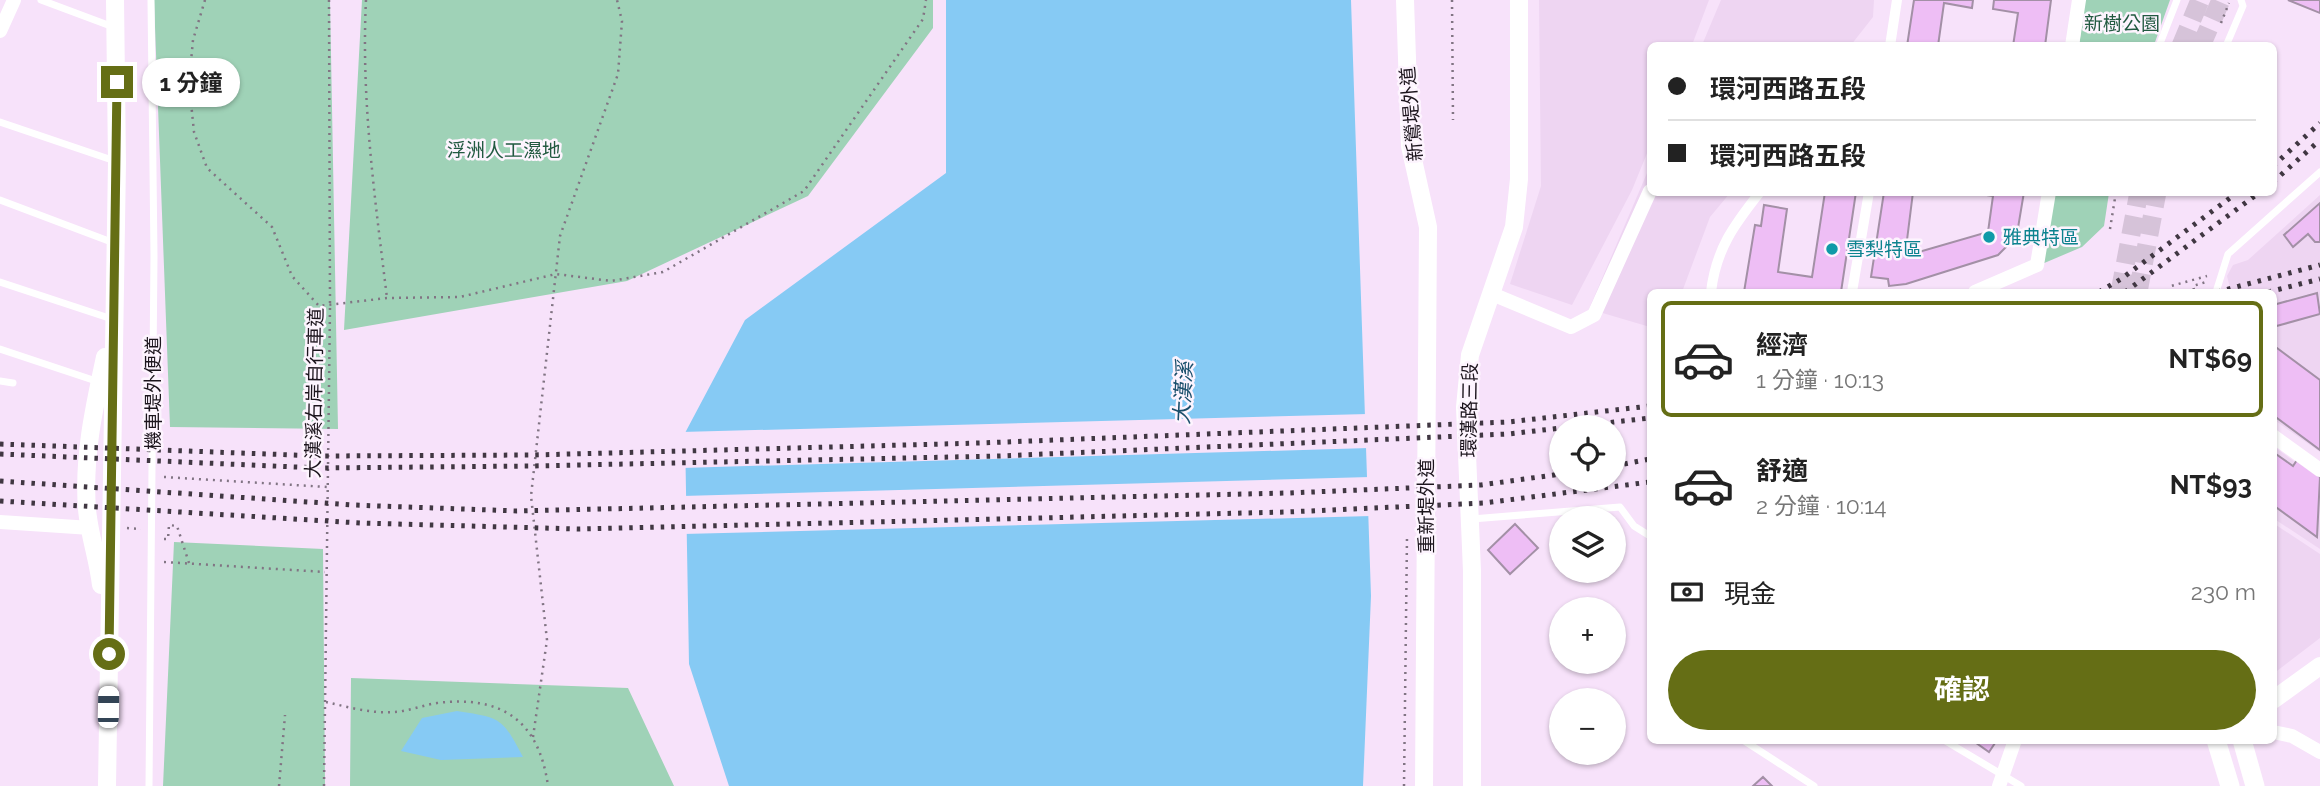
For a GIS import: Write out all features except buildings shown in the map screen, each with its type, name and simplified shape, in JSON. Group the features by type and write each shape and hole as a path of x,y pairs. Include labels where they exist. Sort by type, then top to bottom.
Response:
{"main road":[{"path":"2217,744 2230,786"},
{"path":"2243,744 2255,786"}],"street":[{"path":"0,31 14,0"},
{"path":"107,786 117,162 116,0"},
{"name":"新鶯堤外道","path":"1405,0 1410,146 1428,227"},
{"name":"環漢路三段","path":"1472,786 1470,519 1465,407 1470,355 1514,227 1520,179 1519,0"},
{"path":"1892,42 1897,0"},
{"path":"2073,42 2079,0"},
{"path":"1492,294 1571,327 1594,315 1648,196"},
{"path":"1711,289 1713,274 1728,233 1757,196"},
{"path":"1853,289 1868,196"},
{"path":"1982,289 2037,265 2048,196"},
{"name":"重新堤外道","path":"1423,786 1428,227"},
{"path":"109,654 99,565 90,528 86,477 87,444 113,320"},
{"path":"2277,439 2320,470"},
{"path":"0,522 90,528"},
{"path":"2277,697 2320,666"},
{"path":"2277,733 2292,736 2320,752"},
{"path":"2001,781 2014,744"}],"lane":[{"path":"41,0 116,28"},
{"name":"機車堤外便道","path":"149,786 154,256 151,0"},
{"path":"2161,42 2177,0"},
{"path":"2228,42 2243,6 2241,0"},
{"path":"0,122 117,162"},
{"path":"2217,289 2228,254 2320,172"},
{"path":"0,200 114,243"},
{"path":"0,282 113,320"},
{"path":"0,349 100,383"},
{"path":"0,381 13,383"},
{"path":"1470,519 1620,507 1634,526 1647,535"},
{"path":"1749,744 1814,786"},
{"path":"1950,744 2001,781 2021,786"}],"path":[{"path":"205,0 193,40 189,83 194,132 207,168 272,227 292,276 319,306 330,307 387,298 460,297 556,274 611,281 663,272 804,191 923,19 926,0"},
{"name":"大漢溪右岸自行車道","path":"324,786 330,307 329,0"},
{"path":"366,0 364,39 368,118 387,298"},
{"path":"533,737 547,640 531,496 560,236 618,74 622,20 617,0"},
{"path":"1452,0 1453,120"},
{"path":"2110,229 2115,196"},
{"path":"2172,289 2171,286 2210,276 2211,281 2193,286 2194,289"},
{"path":"160,477 327,487"},
{"path":"164,531 163,539 168,539 169,525 177,526 189,563"},
{"path":"152,561 325,572"},
{"path":"325,702 396,712 465,701 493,704 514,716 533,737 546,768 548,786"},
{"path":"278,786 285,715"}],"shaded area":[{"path":"1539,0 1709,0 1693,42 1647,42 1647,153 1632,190 1572,305 1510,284 1541,186"},
{"path":"1721,0 1874,0 1873,17 1853,42 1703,42"},
{"path":"1647,173 1647,196 1728,196 1710,217 1683,289 1647,289 1647,326 1589,309"},
{"path":"2320,195 2320,452 2277,422 2277,289 2230,289 2227,276 2233,265 2248,260"},
{"path":"2277,449 2320,480 2320,549 2277,521"},
{"path":"2277,526 2320,554 2320,638 2277,671"}],"green space":[{"path":"154,0 330,0 338,429 170,427"},
{"name":"浮洲人工濕地","path":"362,0 933,0 933,28 808,196 627,281 344,330"},
{"name":"新樹公園","path":"2085,0 2170,0 2155,42 2080,42"},
{"path":"2052,196 2109,196 2104,226 2082,247 2042,264"},
{"path":"174,542 323,549 325,786 163,786"},
{"path":"351,678 628,688 674,786 350,786"}],"water":[{"name":"大漢溪","path":"946,0 1351,0 1371,596 1363,786 729,786 689,664 685,433 745,320 946,173"},
{"path":"457,711 499,722 510,734 523,757 441,760 401,751 422,718"}],"pier":[{"path":"1368,414 1369,448 682,468 681,432"},
{"path":"1370,477 1371,516 683,534 682,496"}],"tunnel":[{"path":"2183,42 2200,0"},
{"path":"2203,42 2221,0"},
{"path":"2121,289 2138,196"},
{"path":"2139,289 2156,196"}],"railway":[{"path":"2277,162 2320,123"},
{"path":"2277,178 2320,140"},
{"path":"2104,289 2233,196"},
{"path":"2129,289 2255,196"},
{"path":"2228,289 2320,265"},
{"path":"2277,290 2320,279"},
{"path":"0,444 320,456 534,455 980,443 1508,422 1647,406"},
{"path":"1626,421 1647,418"},
{"path":"0,454 319,468 532,466 999,456 1508,434 1549,429"},
{"path":"1626,464 1647,460"},
{"path":"0,481 353,505 517,511 1288,493 1481,485 1549,476"},
{"path":"0,501 360,523 579,529 1287,512 1484,503 1647,482"}],"place":[{"name":"雅典特區","path":"1989,237"},
{"name":"雪梨特區","path":"1832,249"}],"route":[{"path":"109,654 117,82"}]}
